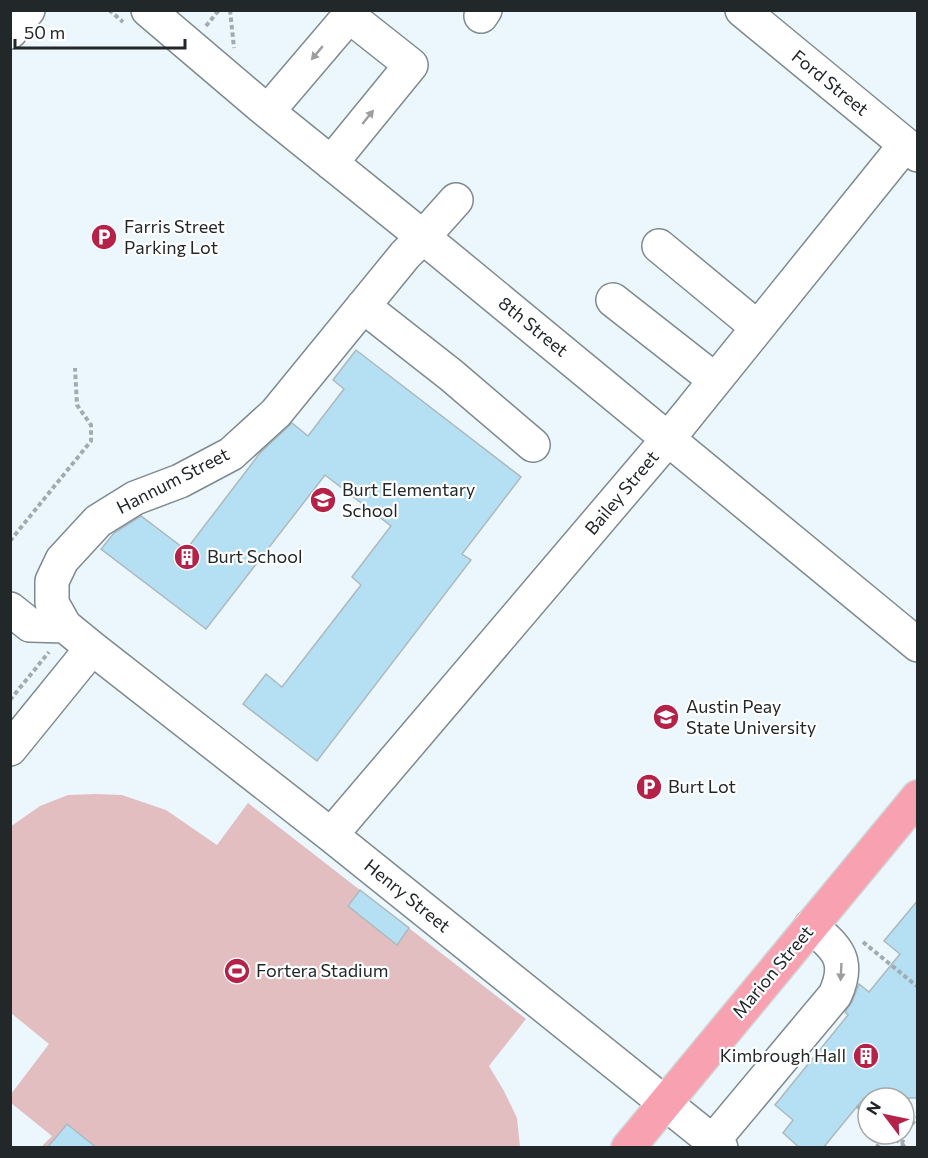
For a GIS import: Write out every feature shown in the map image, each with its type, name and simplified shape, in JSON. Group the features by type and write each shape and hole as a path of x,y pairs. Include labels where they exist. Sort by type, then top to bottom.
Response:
{"main road":[{"name":"Marion Street","path":"628,1148 918,797"}],"street":[{"path":"10,32 28,10"},
{"name":"Ford Street","path":"742,11 911,150"},
{"path":"268,111 349,16 411,65 331,163"},
{"name":"8th Street","path":"137,18 268,111 918,645"},
{"name":"Bailey Street","path":"331,835 668,439 758,327 911,150"},
{"name":"Hannum Street","path":"92,648 60,635 52,603 52,581 62,560 98,521 135,498 180,481 231,454 276,413 405,255 456,200"},
{"path":"659,246 758,327"},
{"path":"613,300 715,380"},
{"path":"363,306 533,444"},
{"path":"10,609 30,625 60,635"},
{"path":"10,749 92,648"},
{"name":"Henry Street","path":"92,648 331,835 717,1144"},
{"path":"717,1144 835,994 842,979 841,956 830,942 811,926"}],"path":[{"path":"109,10 137,18"},
{"path":"203,29 219,10"},
{"path":"230,10 234,55"},
{"path":"10,541 91,441 91,425 77,405 75,368"},
{"path":"10,700 60,635"}],"shaded area":[{"name":"Fortera Stadium","path":"68,795 122,795 166,810 217,845 248,803 526,1019 489,1066 517,1118 520,1147 41,1147 52,1136 11,1103 11,1094 49,1044 11,1013 10,827 40,806"}],"building":[{"name":"Burt School","path":"356,350 521,477 462,554 471,560 317,761 243,704 266,674 282,687 361,585 352,577 391,526 325,475 206,629 101,549 114,533 141,516 186,550 260,453 292,423 308,436 344,389 333,380"},
{"path":"360,890 409,928 397,945 348,906"},
{"name":"Kimbrough Hall","path":"918,900 918,1098 916,1098 916,1086 856,1086 856,1108 823,1148 800,1148 783,1133 793,1120 775,1105 848,1015 845,1012 859,984 869,992 900,954 884,941"},
{"path":"67,1124 97,1148 47,1148"}],"place":[{"name":"Farris Street Parking Lot","path":"104,237"},
{"name":"Burt Elementary School","path":"323,500"},
{"name":"Burt School","path":"187,557"},
{"name":"Austin Peay State University","path":"666,717"},
{"name":"Burt Lot","path":"649,787"},
{"name":"Fortera Stadium","path":"237,971"},
{"name":"Kimbrough Hall","path":"866,1056"}]}
